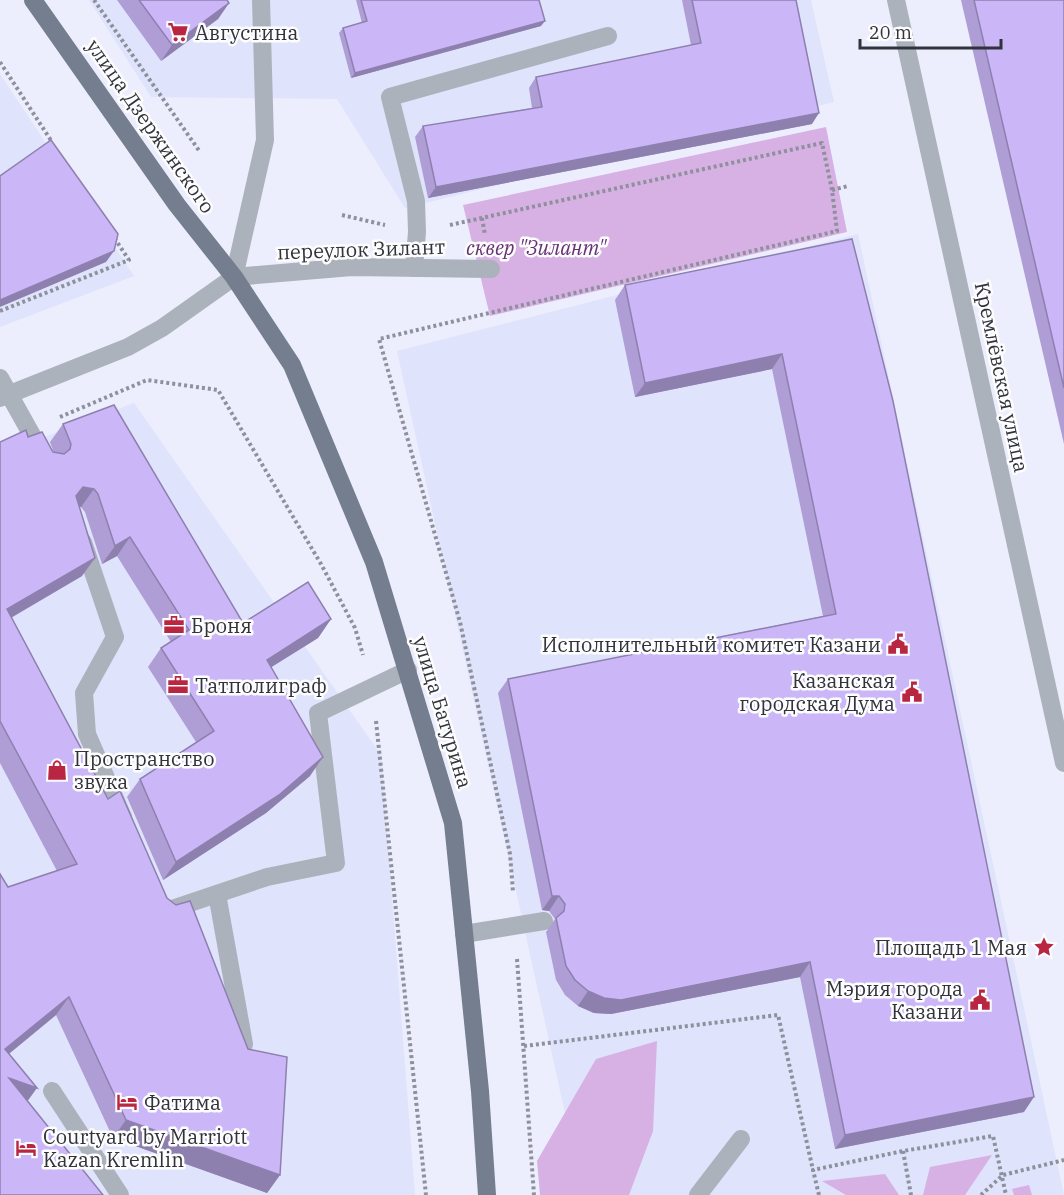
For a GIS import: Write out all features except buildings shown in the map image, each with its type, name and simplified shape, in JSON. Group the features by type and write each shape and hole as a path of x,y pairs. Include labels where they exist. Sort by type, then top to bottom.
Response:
{"main road":[{"name":"улица Дзержинского","path":"33,0 177,205 234,277"},
{"name":"улица Батурина","path":"234,277 292,365 374,562 453,823 480,1092 487,1195"}],"street":[{"path":"46,462 31,429 3,390 128,347 162,328 234,277 265,140 261,0"},
{"name":"Кремлёвская улица","path":"896,0 1064,763"},
{"path":"414,268 417,232 416,201 390,97 609,36"},
{"name":"переулок Зилант","path":"234,277 352,267 490,269"},
{"path":"78,527 115,637 84,693 87,734 128,828"},
{"path":"159,901 164,912 267,877 336,863 318,713 408,670"},
{"path":"217,894 244,1044"},
{"path":"464,934 544,921"},
{"path":"52,1091 120,1195"},
{"path":"698,1195 741,1139"}],"path":[{"path":"94,0 200,152"},
{"path":"0,62 58,151"},
{"path":"417,232 822,143 832,190 837,231 379,339 460,622 510,854 534,1195"},
{"path":"832,190 848,186"},
{"path":"0,311 129,260 109,231"},
{"path":"31,429 147,380 218,390"},
{"path":"524,1046 778,1015 819,1195"},
{"path":"813,1170 903,1151 993,1136 1006,1195"},
{"path":"903,1151 911,1195"},
{"path":"981,1195 1002,1175 1064,1160"}],"shaded area":[{"path":"89,0 811,0 834,102 405,208 337,99 151,97"},
{"path":"0,74 134,276 0,327"},
{"path":"858,234 1064,1195 583,1195 397,351"},
{"path":"134,403 381,755 415,1195 0,1195 0,454"}],"green space":[{"name":"сквер \"Зилант\"","path":"826,127 847,232 490,316 463,205"},
{"path":"657,1041 653,1131 629,1195 540,1195 537,1161 596,1059"},
{"path":"992,1155 965,1195 923,1195 930,1167"},
{"path":"885,1174 899,1195 846,1195 822,1181"},
{"path":"1029,1185 1032,1195 1014,1195 1012,1189"}],"place":[{"name":"Августина","path":"178,32"},
{"name":"Броня","path":"174,625"},
{"name":"Исполнительный комитет Казани","path":"898,644"},
{"name":"Татполиграф","path":"178,685"},
{"name":"Казанская городская Дума","path":"912,692"},
{"name":"Пространство звука","path":"57,770"},
{"name":"Площадь 1 Мая","path":"1044,947"},
{"name":"Мэрия города Казани","path":"980,1000"},
{"name":"Фатима","path":"127,1102"},
{"name":"Courtyard by Marriott Kazan Kremlin","path":"26,1148"}]}
